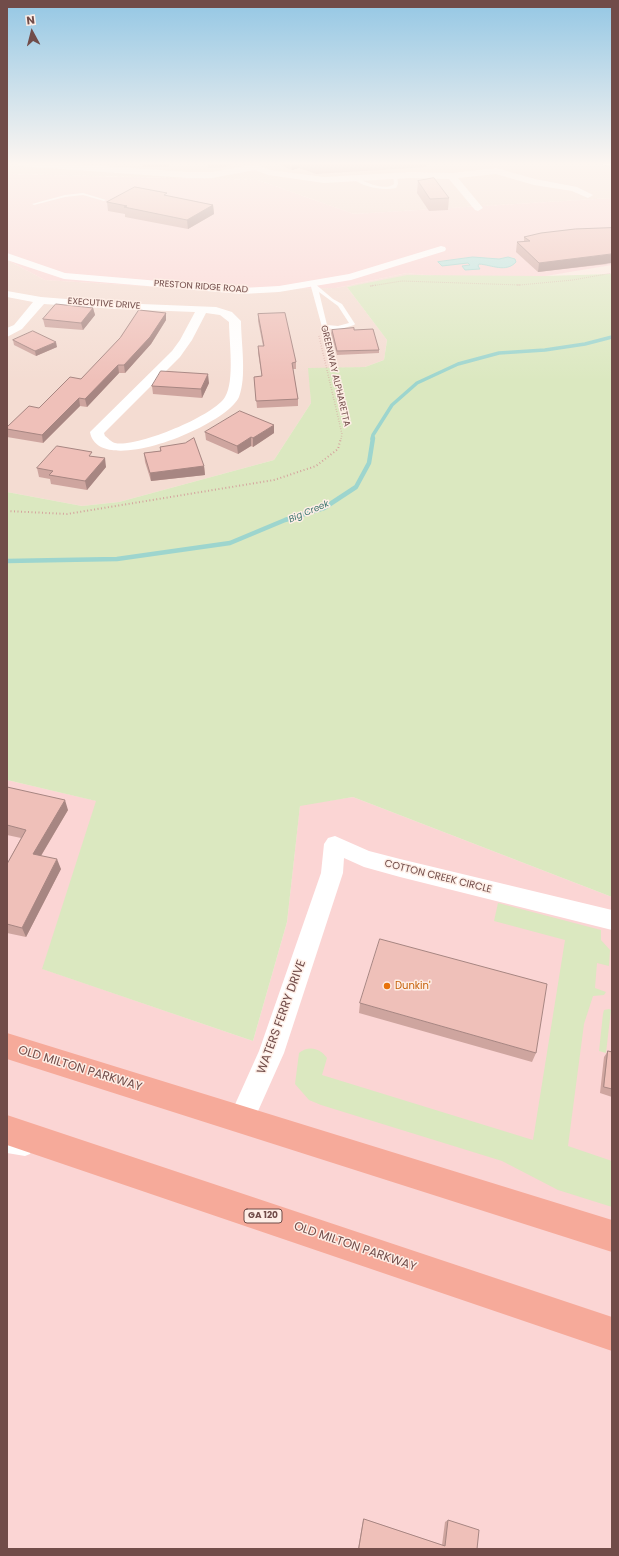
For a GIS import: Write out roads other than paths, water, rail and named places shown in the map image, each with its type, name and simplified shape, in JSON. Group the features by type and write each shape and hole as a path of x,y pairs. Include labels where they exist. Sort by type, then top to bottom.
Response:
{"highway":[{"name":"OLD MILTON PARKWAY","path":"7,1046 612,1236"},
{"name":"OLD MILTON PARKWAY","path":"7,1130 612,1334"}],"street":[{"name":"PRESTON RIDGE ROAD","path":"7,256 64,276 242,291 279,289 351,277 441,249"},
{"name":"EXECUTIVE DRIVE","path":"7,294 41,300 116,306 202,309 224,312 231,316 235,321 234,386 229,401 201,422 180,431 149,441 115,447 109,446 98,438 97,432 176,354 186,340 202,309"},
{"path":"7,333 18,327 41,300"},
{"name":"COTTON CREEK CIRCLE","path":"318,912 332,873 335,844 364,858 400,868 612,920"},
{"name":"WATERS FERRY DRIVE","path":"241,1120 271,1053 318,912"}],"lane":[{"path":"312,284 331,300 340,304 352,324 344,328 328,328 324,326 317,295 312,284"},
{"path":"7,1146 92,1159"}],"water":[{"path":"473,257 499,259 508,257 515,259 516,262 503,268 479,264 478,266 480,269 465,270 462,266 470,265 468,263 442,266 438,262"}],"waterway":[{"name":"Big Creek","path":"372,439 392,405 417,383 458,364 499,353 545,350 585,344 612,337"},
{"name":"Big Creek","path":"7,561 117,559 230,543 285,520 324,508 356,487 369,463 373,438"}],"place":[{"name":"Dunkin'","path":"387,986"}]}
